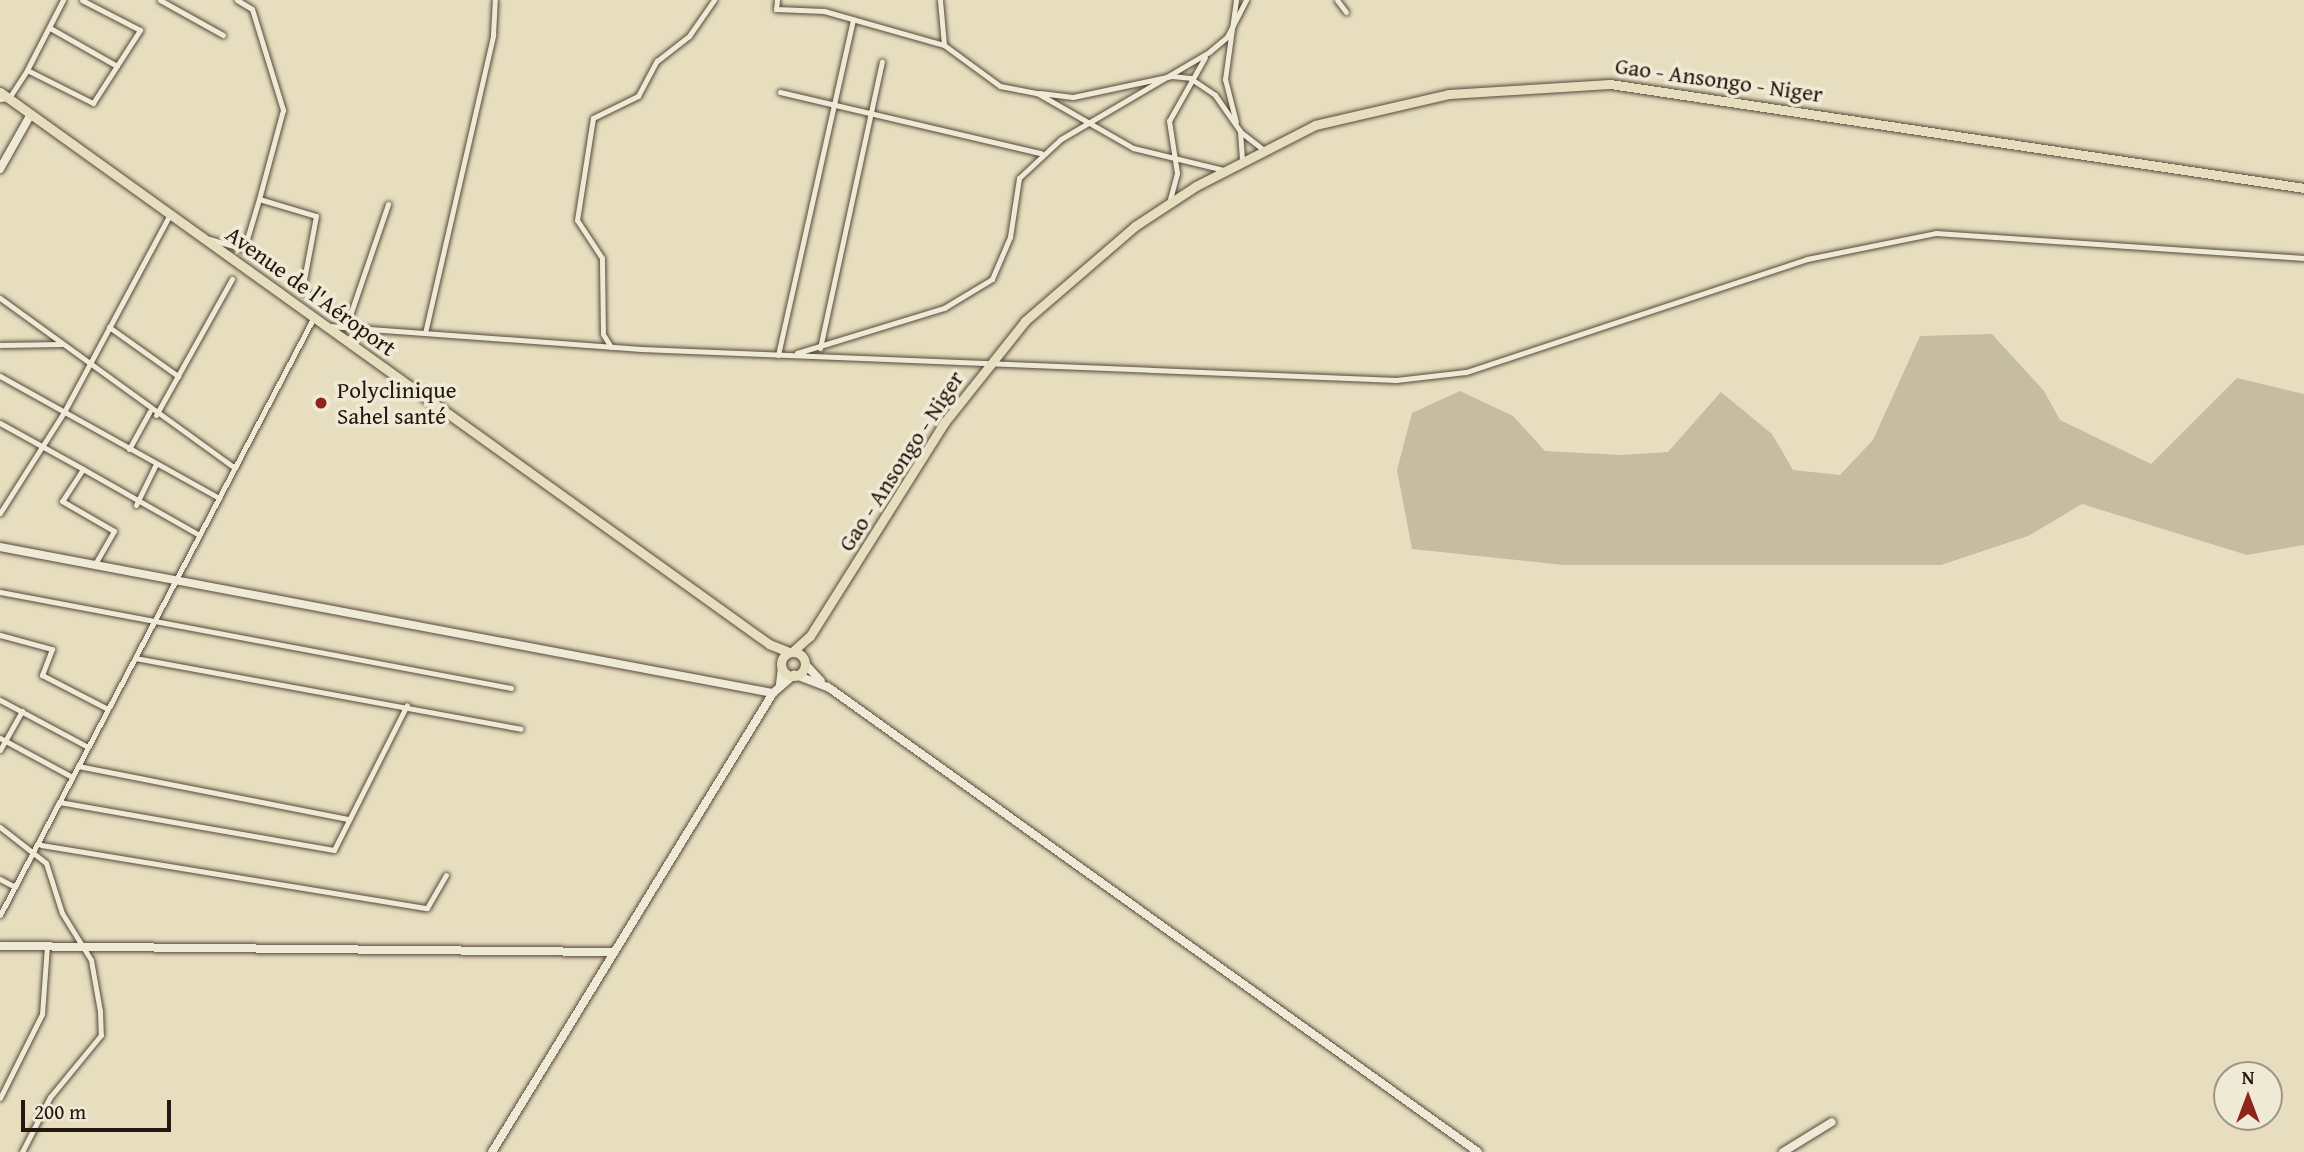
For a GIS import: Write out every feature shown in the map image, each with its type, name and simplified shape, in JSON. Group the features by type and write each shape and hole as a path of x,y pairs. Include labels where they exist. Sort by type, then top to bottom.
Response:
{"main road":[{"name":"Gao - Ansongo - Niger","path":"810,636 987,365 1073,275 1169,204 1226,170 1315,125 1381,105 1502,87 1610,84 2304,188"},
{"name":"Avenue de l'Aéroport","path":"0,92 769,644"},
{"path":"769,644 782,665 795,675 805,662 810,636"},
{"path":"782,665 791,652 810,636"},
{"path":"769,644 791,652 805,662"}],"street":[{"path":"5,98 27,70 63,0"},
{"path":"27,70 93,103 141,30 82,0"},
{"path":"160,0 223,36"},
{"path":"204,238 244,249 283,110 252,9 237,0"},
{"path":"425,332 494,35 495,0"},
{"path":"611,347 603,334 602,258 577,220 593,118 638,96 657,61 689,36 714,0"},
{"path":"778,0 776,9 853,19 944,45 1000,86 1073,97 1172,76 1190,78 1215,95 1240,131 1264,150"},
{"path":"940,0 944,45"},
{"path":"1236,0 1227,37 1226,97 1240,131 1242,162"},
{"path":"790,355 944,308 992,279 1010,237 1019,178 1089,123 1209,52 1227,37 1246,0"},
{"path":"1337,0 1346,12"},
{"path":"778,355 853,19"},
{"path":"50,29 117,66"},
{"path":"1169,204 1174,158 1169,121 1190,78 1209,52"},
{"path":"820,348 882,62"},
{"path":"780,92 1041,153"},
{"path":"1037,93 1133,148 1226,170"},
{"path":"0,169 3,158 31,114"},
{"path":"258,199 316,216 302,290 344,317 346,327"},
{"path":"346,327 388,204"},
{"path":"0,513 64,412 170,214"},
{"path":"326,325 611,347 987,365 1396,380 1466,372 1807,259 1936,233 2304,258"},
{"path":"156,415 232,279"},
{"path":"1,301 90,363 150,411 234,468"},
{"path":"0,915 31,856 41,845 59,802 314,317"},
{"path":"110,327 178,376"},
{"path":"0,345 47,349 63,344"},
{"path":"0,376 219,498"},
{"path":"129,449 150,411"},
{"path":"0,423 83,469 136,503 200,535"},
{"path":"136,503 156,464"},
{"path":"83,469 62,501 114,531 95,564"},
{"path":"0,547 775,691 795,675 823,684"},
{"path":"0,592 157,619 511,688"},
{"path":"0,635 52,649 42,675 108,709"},
{"path":"135,658 407,705 521,729"},
{"path":"805,662 823,684 1478,1152"},
{"path":"492,1152 612,952 775,691 782,665"},
{"path":"0,700 88,747"},
{"path":"59,802 334,850 407,705"},
{"path":"0,750 2,740 22,711"},
{"path":"2,740 72,777"},
{"path":"78,766 348,819"},
{"path":"0,827 31,856 46,863 62,913 84,947 97,989 101,1035 50,1097 22,1152"},
{"path":"41,845 427,908 446,875"},
{"path":"0,879 15,887"},
{"path":"0,946 612,952"},
{"path":"0,1098 42,1014 47,946"},
{"path":"0,1081 8,1082"},
{"path":"1783,1152 1832,1122"}],"shaded area":[{"path":"1992,334 2044,391 2060,420 2151,464 2237,378 2304,394 2304,545 2247,555 2082,504 2028,536 1941,565 1563,565 1412,549 1397,470 1412,413 1460,391 1513,416 1545,451 1621,455 1668,452 1721,392 1772,434 1793,470 1840,475 1873,440 1920,336"}],"place":[{"name":"Polyclinique Sahel santé","path":"321,403"}]}
